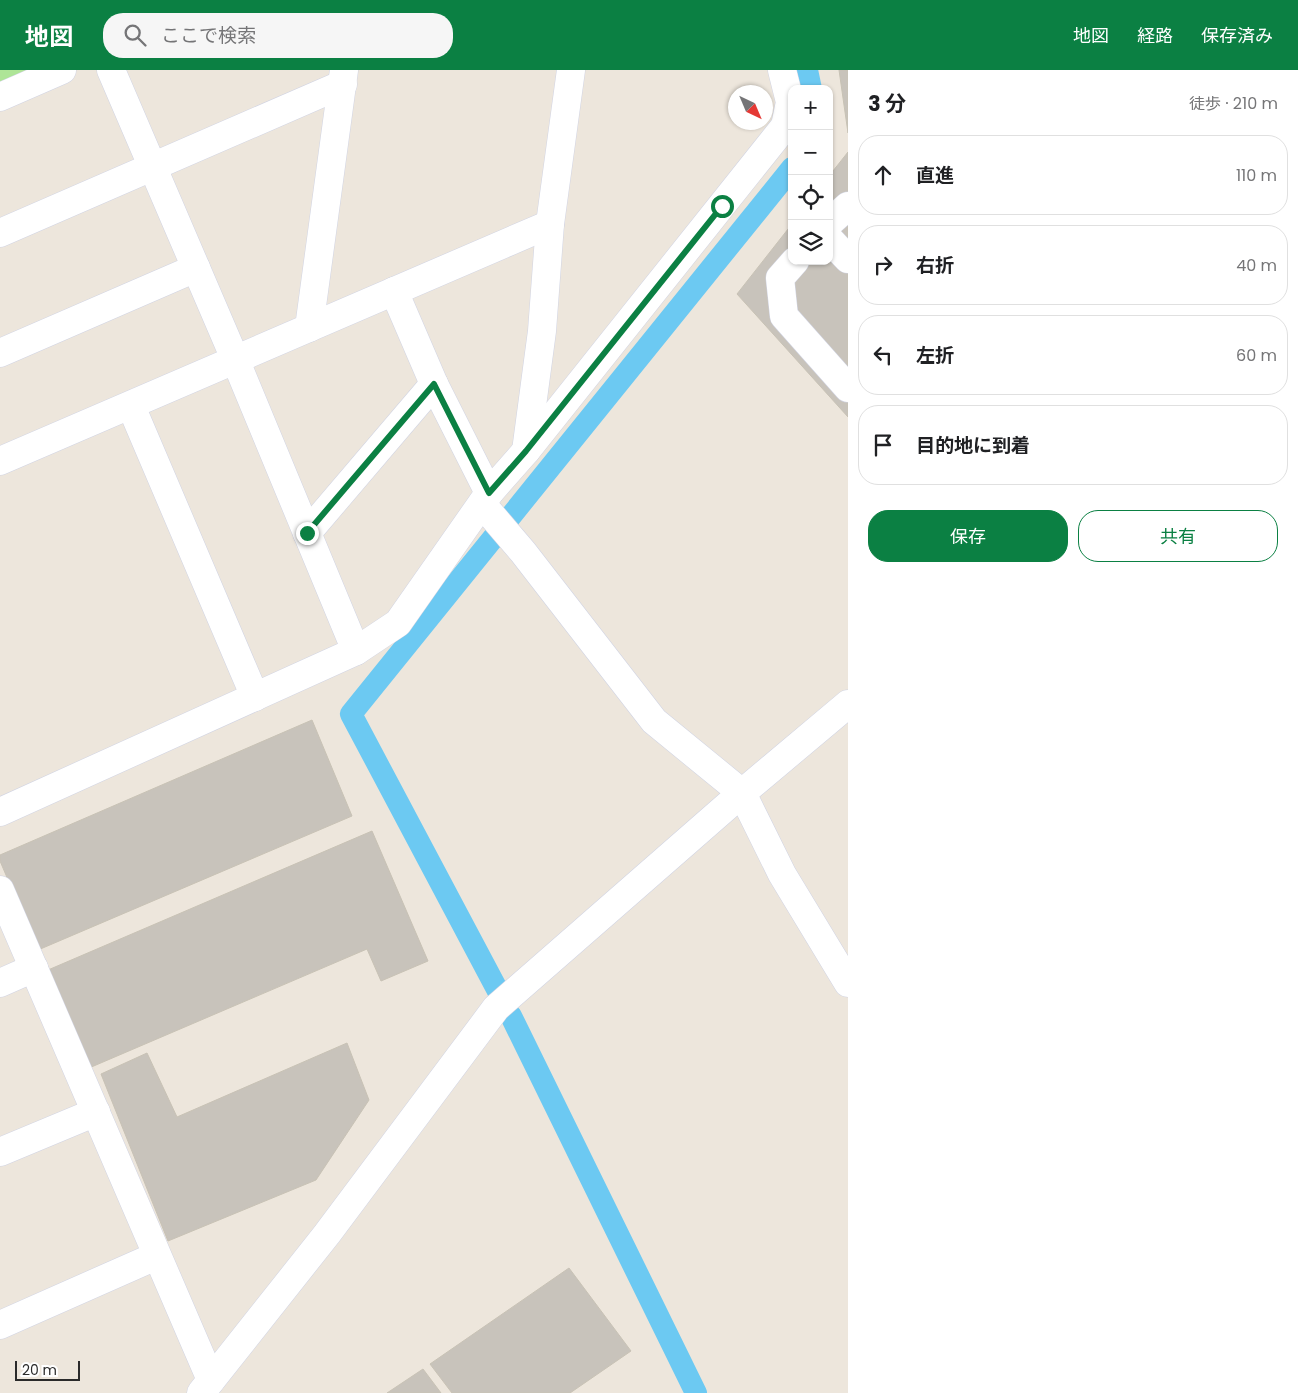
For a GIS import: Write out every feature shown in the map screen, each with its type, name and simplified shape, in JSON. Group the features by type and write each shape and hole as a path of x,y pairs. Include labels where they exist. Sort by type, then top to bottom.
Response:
{"street":[{"path":"0,97 62,70"},
{"path":"111,70 235,359 356,651"},
{"path":"526,451 542,331 550,224 570,70"},
{"path":"0,812 356,651 398,623 526,451 786,126 790,102 782,70"},
{"path":"0,233 153,166 344,77"},
{"path":"309,328 344,77"},
{"path":"833,220 848,206"},
{"path":"0,461 550,224"},
{"path":"833,243 848,259"},
{"path":"791,265 780,278 784,316 848,388"},
{"path":"0,353 196,268"},
{"path":"394,291 487,503 510,536 654,721 742,793 782,874 848,984"},
{"path":"307,533 434,384"},
{"path":"131,406 255,697"},
{"path":"206,1387 327,1234 496,1008 742,793 848,704"},
{"path":"0,890 156,1256 206,1387"},
{"path":"0,983 34,968"},
{"path":"0,1152 96,1112"},
{"path":"0,1325 156,1256"}],"green space":[{"path":"0,70 45,70 0,89"}],"building":[{"path":"839,70 848,70 848,133"},
{"path":"848,152 848,417 737,294 788,229 788,265 833,265 833,171"},
{"path":"312,720 352,816 38,950 0,861 0,855"},
{"path":"372,831 428,961 381,981 367,949 89,1068 48,970"},
{"path":"347,1043 369,1100 316,1180 168,1241 101,1074 147,1053 177,1117"},
{"path":"569,1268 631,1351 570,1393 452,1393 430,1364"},
{"path":"423,1369 441,1393 387,1393"}],"waterway":[{"path":"807,70 810,85"},
{"path":"498,991 351,714 788,173"},
{"path":"511,1016 696,1393"}],"route":[{"path":"307,533 434,384 489,493 526,451 722,206"}]}
